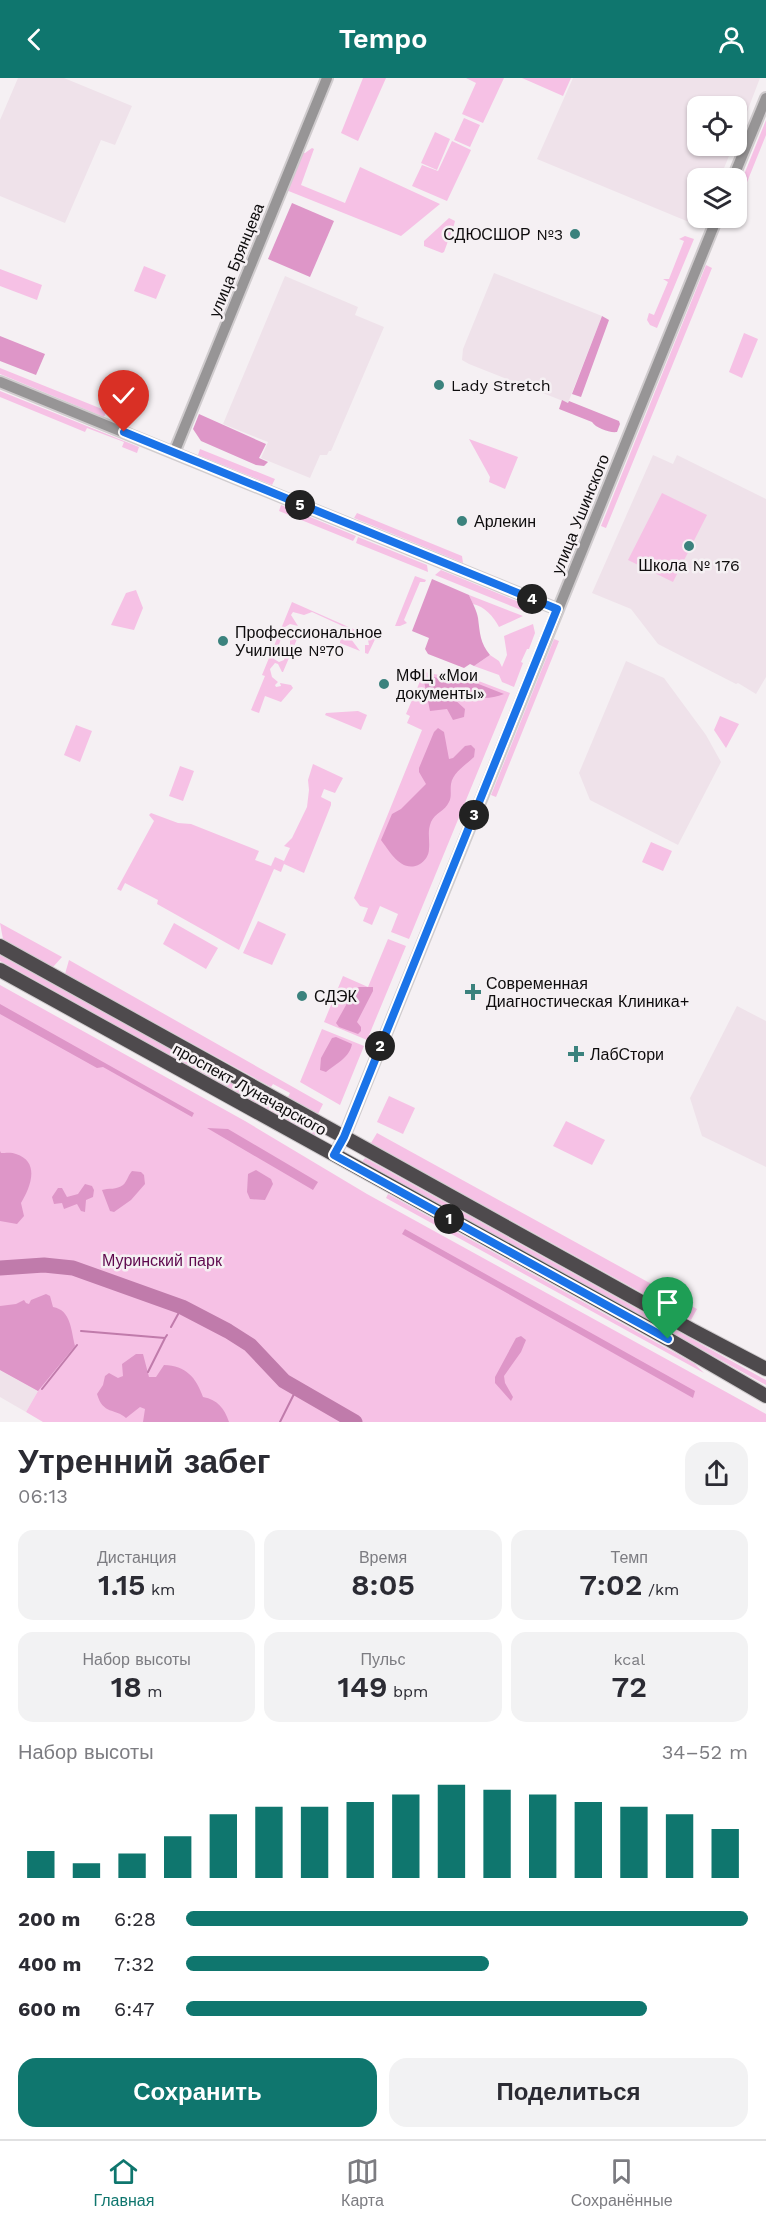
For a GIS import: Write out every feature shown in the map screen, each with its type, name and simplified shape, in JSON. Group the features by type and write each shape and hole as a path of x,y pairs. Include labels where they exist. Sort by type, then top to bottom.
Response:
{"main road":[{"name":"проспект Луначарского","path":"0,946 766,1368"},
{"name":"проспект Луначарского","path":"0,969 668,1339 766,1396"}],"street":[{"name":"улица Брянцева","path":"174,453 327,78"},
{"path":"737,168 766,98"},
{"name":"улица Ушинского","path":"334,1155 344,1137 713,228"},
{"path":"0,382 557,609"}],"shaded area":[{"path":"18,78 64,78 132,106 115,145 101,140 65,223 0,196 0,120"},
{"path":"573,78 760,78 747,112 747,96 687,96 687,156 729,156 724,168 687,168 687,221 537,159"},
{"path":"292,203 334,221 310,277 268,259"},
{"path":"494,273 602,316 568,403 462,360 463,349"},
{"path":"285,276 358,307 355,315 384,327 331,451 327,455 320,455 310,478 261,458 268,442 223,424"},
{"path":"602,316 609,320 581,397 572,394"},
{"path":"0,336 45,354 36,375 0,361"},
{"path":"562,400 619,421 617,432 603,430 592,422 559,409"},
{"path":"199,414 266,444 259,458 268,462 264,466 256,465 201,441 193,429"},
{"name":"Школа № 176","path":"653,455 673,464 677,455 766,499 766,677 756,694 658,644 631,609 592,593"},
{"path":"432,579 469,595 477,615 482,642 490,655 474,666 470,664 464,668 428,654 425,649 429,638 412,631"},
{"path":"626,661 664,678 706,735 721,762 678,845 590,800 579,773"},
{"path":"448,672 504,694 486,698 456,694 454,699 465,709 464,717 453,720 447,709 430,711 424,681 428,676 438,678"},
{"path":"438,728 444,732 449,759 465,746 471,745 475,749 474,757 454,776 449,802 431,822 429,851 426,858 420,864 408,866 397,860 381,840 392,814 401,809 426,784 419,768 434,732"},
{"path":"373,987 373,991 357,1022 361,1027 358,1034 339,1027 336,1023 355,989"},
{"path":"0,1004 194,1113 192,1117 103,1067 97,1068 0,1014"},
{"path":"737,1006 766,1021 766,1167 702,1136 690,1098"},
{"path":"336,1037 352,1044 351,1049 342,1060 326,1072 320,1070 321,1058 332,1038"},
{"path":"207,1128 228,1129 318,1182 313,1190"},
{"path":"0,1151 1,1153 14,1153 24,1158 31,1169 28,1190 21,1203 24,1216 17,1224 0,1221"},
{"path":"256,1170 271,1179 273,1184 265,1200 250,1199 247,1192 248,1174"},
{"path":"132,1171 141,1172 144,1175 145,1184 131,1200 114,1212 110,1211 102,1190 121,1187"},
{"path":"85,1184 92,1186 94,1190 93,1197 86,1200 85,1212 81,1211 77,1204 64,1209 62,1203 54,1204 52,1197 58,1188 62,1188 67,1197 78,1194"},
{"path":"405,1229 695,1391 693,1398 402,1234"},
{"path":"46,1294 50,1296 53,1307 67,1316 75,1346 38,1391 0,1370 0,1306 16,1304 24,1300 29,1304 31,1300"},
{"path":"521,1336 526,1340 521,1352 504,1376 505,1383 513,1397 511,1401 495,1383 495,1377 516,1338"},
{"path":"136,1354 143,1354 149,1377 156,1377 164,1365 184,1370 193,1378 203,1397 220,1405 229,1422 143,1422 145,1409 140,1407 126,1418 106,1408 97,1394 103,1385 105,1376 109,1373 118,1378 123,1376 122,1364"},
{"path":"0,1370 38,1391 26,1412 0,1397"}],"green space":[{"path":"363,78 386,78 358,141 341,133"},
{"path":"466,78 504,78 483,123 462,114 476,83"},
{"path":"522,78 571,78 563,96"},
{"path":"464,118 480,125 470,147 454,140"},
{"path":"766,120 766,135 747,182 747,168"},
{"path":"435,132 450,139 437,170 421,163"},
{"path":"452,141 471,150 447,201 412,186 422,165 438,171"},
{"path":"314,149 301,185 345,203 360,167 440,204 401,236 286,190 302,152 305,153"},
{"path":"449,218 455,221 444,252 424,246 424,241"},
{"path":"685,236 694,239 657,328 650,325 647,320 649,313 654,315 668,282 663,279 669,279 684,241 679,239"},
{"path":"706,265 712,268 606,528 601,526"},
{"path":"144,266 166,275 156,299 134,291"},
{"path":"0,269 42,285 37,300 0,286"},
{"path":"744,333 758,339 742,378 729,372"},
{"path":"0,368 107,411 104,417 0,374"},
{"path":"0,391 139,447 137,453 122,447 124,442 87,428 85,432 0,397"},
{"path":"469,439 518,457 505,489 489,482 490,477"},
{"path":"200,449 275,479 272,485 198,455"},
{"path":"662,493 707,515 673,582 628,560"},
{"path":"281,505 356,536 353,541 279,511"},
{"path":"357,513 462,556 463,563 354,518"},
{"path":"358,537 427,565 428,572 356,543"},
{"path":"441,570 529,606 526,612 435,575"},
{"path":"415,576 426,580 420,582 404,620 407,623 395,626"},
{"path":"136,590 143,608 134,630 111,625 126,593"},
{"path":"469,595 523,616 499,627 488,612 473,604"},
{"path":"292,602 360,632 363,627 373,632 375,629 379,631 368,654 365,653 365,645 369,645 368,640 356,636 351,639 360,651 340,643 341,635 349,629 312,612 304,615 293,612 291,615 298,626 290,624 285,627 274,659 279,662 284,660 290,640 295,637 297,639 283,672 275,663 270,669 272,677 278,682 276,687 281,686 280,683 291,685 293,688 281,702 265,696 259,713 251,710 265,676 262,675"},
{"path":"533,624 535,633 521,662 523,663 514,687 502,682 499,675 474,666 490,655 499,661 502,667 507,655 504,636"},
{"path":"554,639 559,641 496,797 491,795"},
{"path":"447,669 510,693 409,939 391,932 398,914 380,906 372,925 363,921 368,908 360,906 354,898 422,730 407,723 410,716 406,714 424,672 439,675"},
{"path":"358,711 367,715 361,730 325,715 326,713"},
{"path":"720,716 739,724 726,748 714,730"},
{"path":"76,725 92,731 80,762 64,755"},
{"path":"313,764 343,778 335,793 324,789 321,797 331,802 331,805 304,873 284,864 281,872 274,869 239,950 157,904 158,900 125,883 121,891 117,889 154,821 149,815 151,813 178,823 191,824 259,851 255,860 271,866 275,857 284,861 290,848 284,846 292,838 307,807 308,780"},
{"path":"180,766 194,771 183,801 169,796"},
{"path":"651,842 672,851 663,871 642,862"},
{"path":"258,921 286,934 272,965 243,953"},
{"path":"0,923 62,957 53,967 3,939"},
{"path":"174,923 218,948 206,969 163,944"},
{"path":"388,939 406,946 367,1040 324,1022 343,976 368,987"},
{"path":"0,955 321,1132 318,1138 0,961"},
{"path":"69,960 323,1104 318,1114 288,1097 290,1093 273,1084 271,1087 65,974"},
{"name":"Муринский парк","path":"0,985 245,1121 367,1194 766,1414 766,1422 43,1422 26,1412 38,1391 0,1370"},
{"path":"322,1029 364,1046 340,1105 300,1082"},
{"path":"389,1096 415,1108 403,1134 377,1122"},
{"path":"566,1121 605,1140 592,1165 553,1146"},
{"path":"377,1133 697,1309 691,1320 371,1143"},
{"path":"365,1158 766,1380 766,1385 362,1162"},
{"path":"388,1194 695,1364 704,1373 386,1198"}],"waterway":[{"path":"0,1268 44,1265 73,1268 182,1307 250,1345 284,1381 355,1422"},
{"path":"171,1327 182,1307"},
{"path":"81,1331 165,1338 167,1335"},
{"path":"148,1372 165,1338"},
{"path":"42,1389 77,1345"},
{"path":"280,1422 297,1388"},
{"path":"346,1422 348,1418"}],"place":[{"name":"СДЮСШОР №3","path":"575,234"},
{"name":"Lady Stretch","path":"439,385"},
{"name":"Арлекин","path":"462,521"},
{"name":"Школа № 176","path":"689,546"},
{"name":"Профессиональное Училище №70","path":"223,641"},
{"name":"МФЦ «Мои документы»","path":"384,684"},
{"name":"Современная Диагностическая Клиника+","path":"473,992"},
{"name":"СДЭК","path":"302,996"},
{"name":"ЛабСтори","path":"576,1054"}],"route":[{"path":"124,432 557,609 344,1137 334,1155 668,1339"}]}
